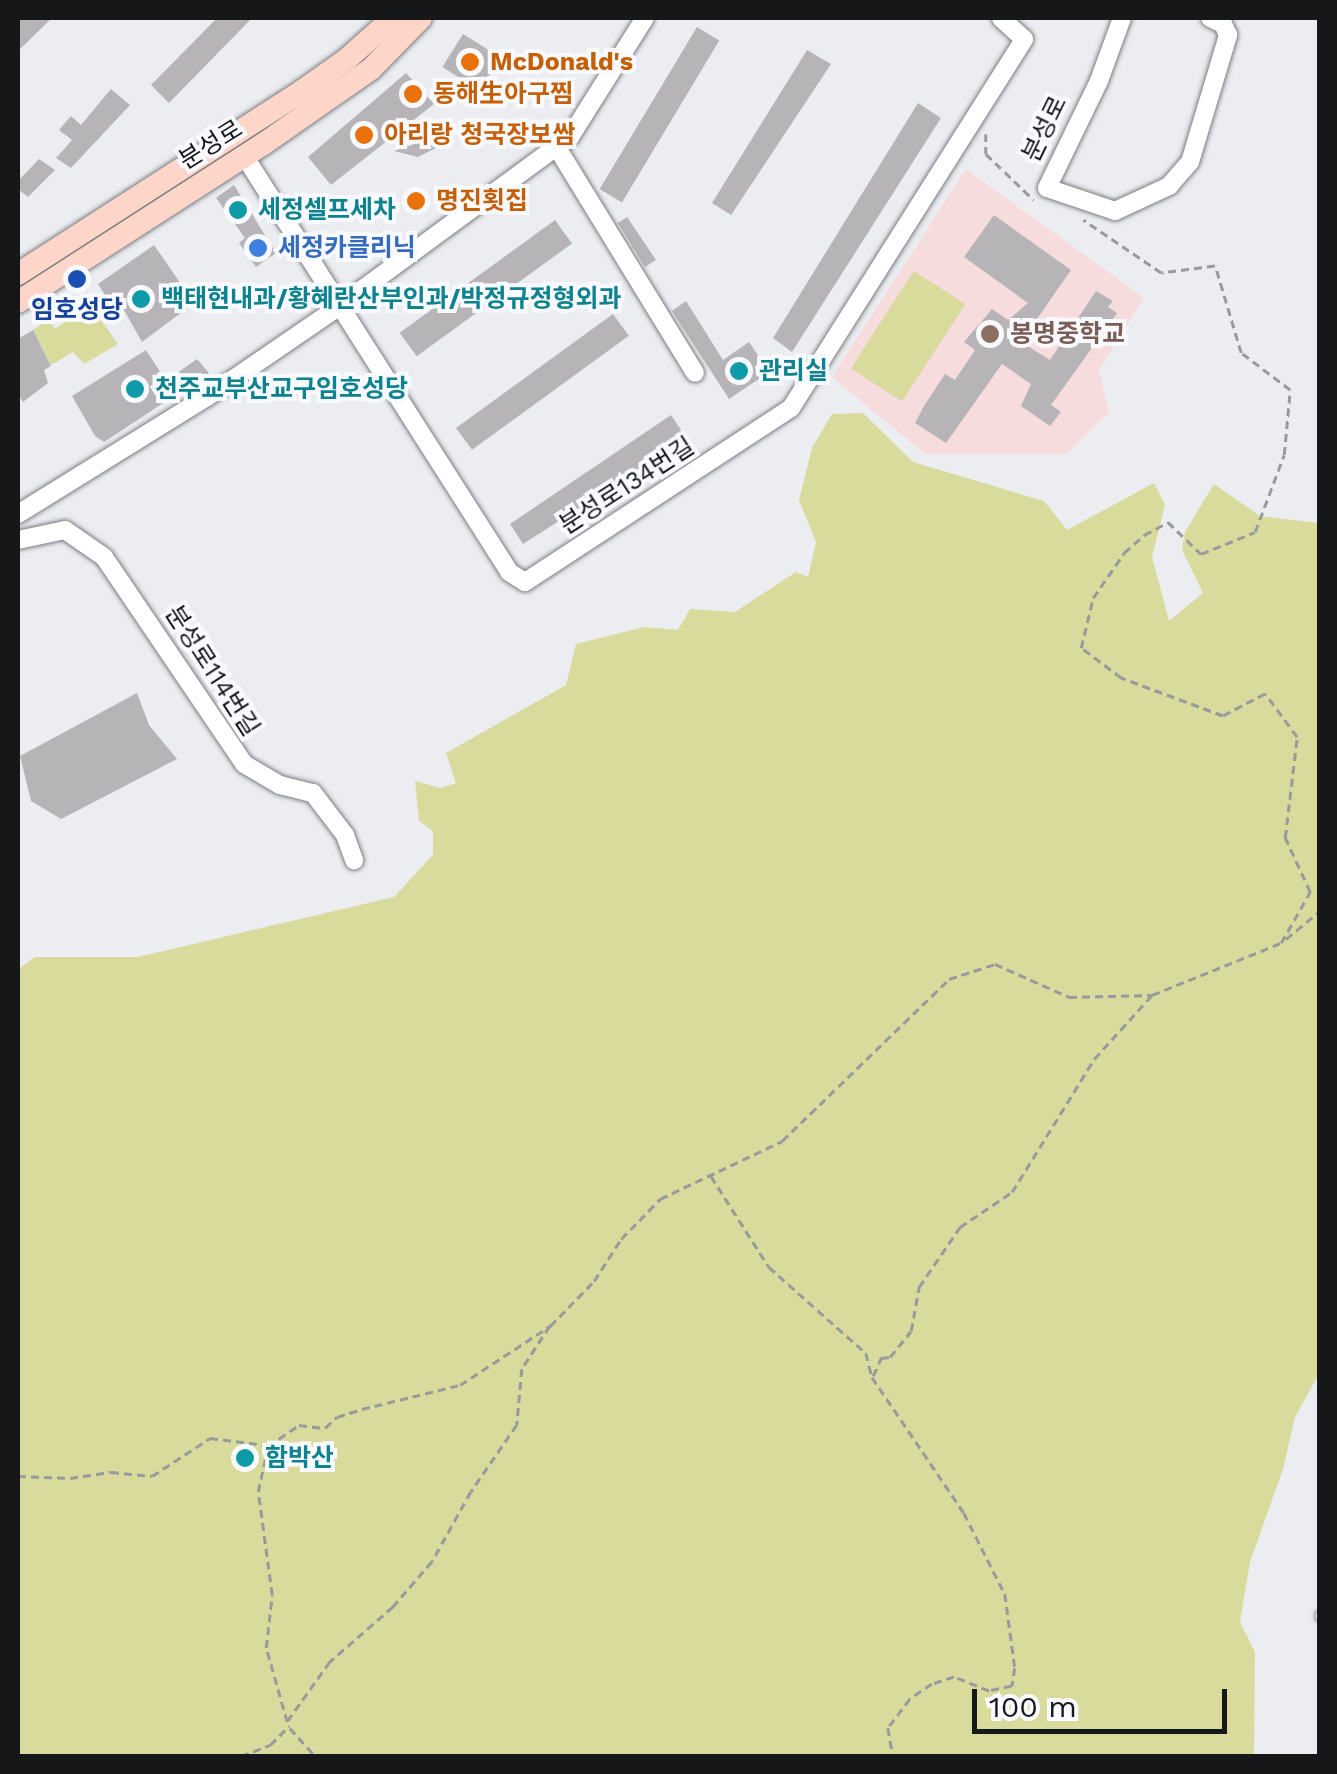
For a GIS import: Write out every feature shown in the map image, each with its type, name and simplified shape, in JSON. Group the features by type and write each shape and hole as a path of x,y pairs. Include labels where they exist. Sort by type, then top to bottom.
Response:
{"main road":[{"name":"분성로","path":"18,274 302,91 347,59 393,18"},
{"name":"분성로","path":"18,302 245,157 370,69 421,18"}],"street":[{"path":"18,514 206,397 338,308 570,137 645,18"},
{"name":"분성로134번길","path":"245,157 509,572 525,582 792,408 1024,39 1001,18"},
{"name":"분성로","path":"1122,18 1098,82 1047,188 1115,211 1169,186 1190,162 1228,35 1224,24 1210,18"},
{"path":"556,146 695,373"},
{"name":"분성로114번길","path":"18,540 65,530 104,557 244,764 280,785 313,793 345,835 354,860"}],"path":[{"path":"986,123 986,154 1025,197 1039,202"},
{"path":"1082,220 1162,273 1215,266 1241,353 1290,390 1284,455 1254,532 1201,554 1168,522 1144,535 1124,553 1094,598 1081,648 1120,678 1222,716 1266,694 1296,737 1285,838 1310,892 1281,943"},
{"path":"315,1756 288,1724 266,1648 272,1595 258,1492 268,1446 299,1425 325,1428 337,1417 362,1409 460,1386 550,1326 594,1282 621,1239 660,1200 782,1142 950,979 995,964 1070,996 1152,995 1281,943 1320,911"},
{"path":"872,1377 881,1358 890,1357 911,1331 919,1287 960,1226 1012,1192 1094,1059 1152,995"},
{"path":"710,1175 769,1266 866,1353 872,1377 964,1513 1008,1604 1014,1681 1006,1690 990,1691 954,1677 920,1692 888,1728 893,1756"},
{"path":"241,1756 270,1745 330,1662 392,1607 432,1562 471,1492 517,1425 522,1369 550,1326"},
{"path":"18,1476 70,1478 112,1472 152,1476 210,1438 258,1441 268,1446"}],"shaded area":[{"name":"봉명중학교","path":"966,169 1144,298 1099,370 1109,412 1067,454 925,454 832,377"}],"green space":[{"path":"914,271 965,304 902,402 851,368"},
{"path":"90,305 118,344 84,364 73,352 51,365 33,330 49,319 55,329"},
{"path":"863,413 913,462 1044,501 1067,530 1154,483 1165,505 1152,557 1169,621 1203,593 1182,550 1185,532 1214,484 1260,516 1319,523 1319,1374 1295,1417 1283,1469 1250,1562 1240,1622 1255,1652 1254,1756 18,1756 18,969 35,957 138,957 394,897 433,855 433,831 419,821 415,781 440,788 456,783 446,753 566,685 576,644 644,627 678,630 690,609 735,612 796,572 808,577 816,542 799,500 812,448 832,414"}],"building":[{"path":"18,18 52,18 18,51"},
{"path":"217,18 252,18 169,103 151,85"},
{"path":"697,27 719,40 622,202 600,189"},
{"name":"McDonald's","path":"463,34 500,57 480,90 442,67"},
{"path":"807,50 831,64 731,215 712,203"},
{"path":"406,73 434,104 331,185 308,157"},
{"path":"111,89 130,105 71,168 56,158 72,140 59,130 71,116 81,125"},
{"path":"918,103 941,118 792,352 773,338"},
{"path":"447,133 450,141 418,157 394,151"},
{"path":"39,159 55,170 28,197 18,189 18,181"},
{"path":"234,185 276,253 256,267 239,243 245,238 216,198"},
{"path":"994,215 1071,270 1021,342 1050,360 1096,291 1113,301 1108,307 1117,313 1051,405 1061,412 1050,426 1021,406 1031,384 1002,364 946,443 915,423 924,406 945,374 955,380 975,350 964,342 992,309 1008,320 1028,303 964,257"},
{"path":"627,217 656,260 645,267 618,223"},
{"path":"555,220 572,243 417,356 400,333"},
{"name":"백태현내과/황혜란산부인과/박정규정형외과","path":"154,245 194,303 142,342 117,298 109,301 98,284"},
{"path":"686,301 723,360 749,342 769,372 729,399 672,311"},
{"path":"613,314 629,336 472,450 456,428"},
{"path":"33,330 51,366 44,370 48,383 23,402 18,394 18,339"},
{"name":"천주교부산교구임호성당","path":"146,350 166,381 197,359 209,373 104,442 95,436 72,396"},
{"path":"671,415 687,439 523,544 510,524"},
{"path":"137,693 149,725 177,759 61,819 31,801 20,756"}],"place":[{"name":"McDonald's","path":"470,62"},
{"name":"동해生아구찜","path":"413,94"},
{"name":"아리랑 청국장보쌈","path":"364,135"},
{"name":"명진횟집","path":"416,201"},
{"name":"세정셀프세차","path":"238,210"},
{"name":"세정카클리닉","path":"258,248"},
{"name":"임호성당","path":"77,279"},
{"name":"백태현내과/황혜란산부인과/박정규정형외과","path":"141,299"},
{"name":"봉명중학교","path":"990,334"},
{"name":"관리실","path":"739,371"},
{"name":"천주교부산교구임호성당","path":"135,389"},
{"name":"함박산","path":"245,1458"}]}
